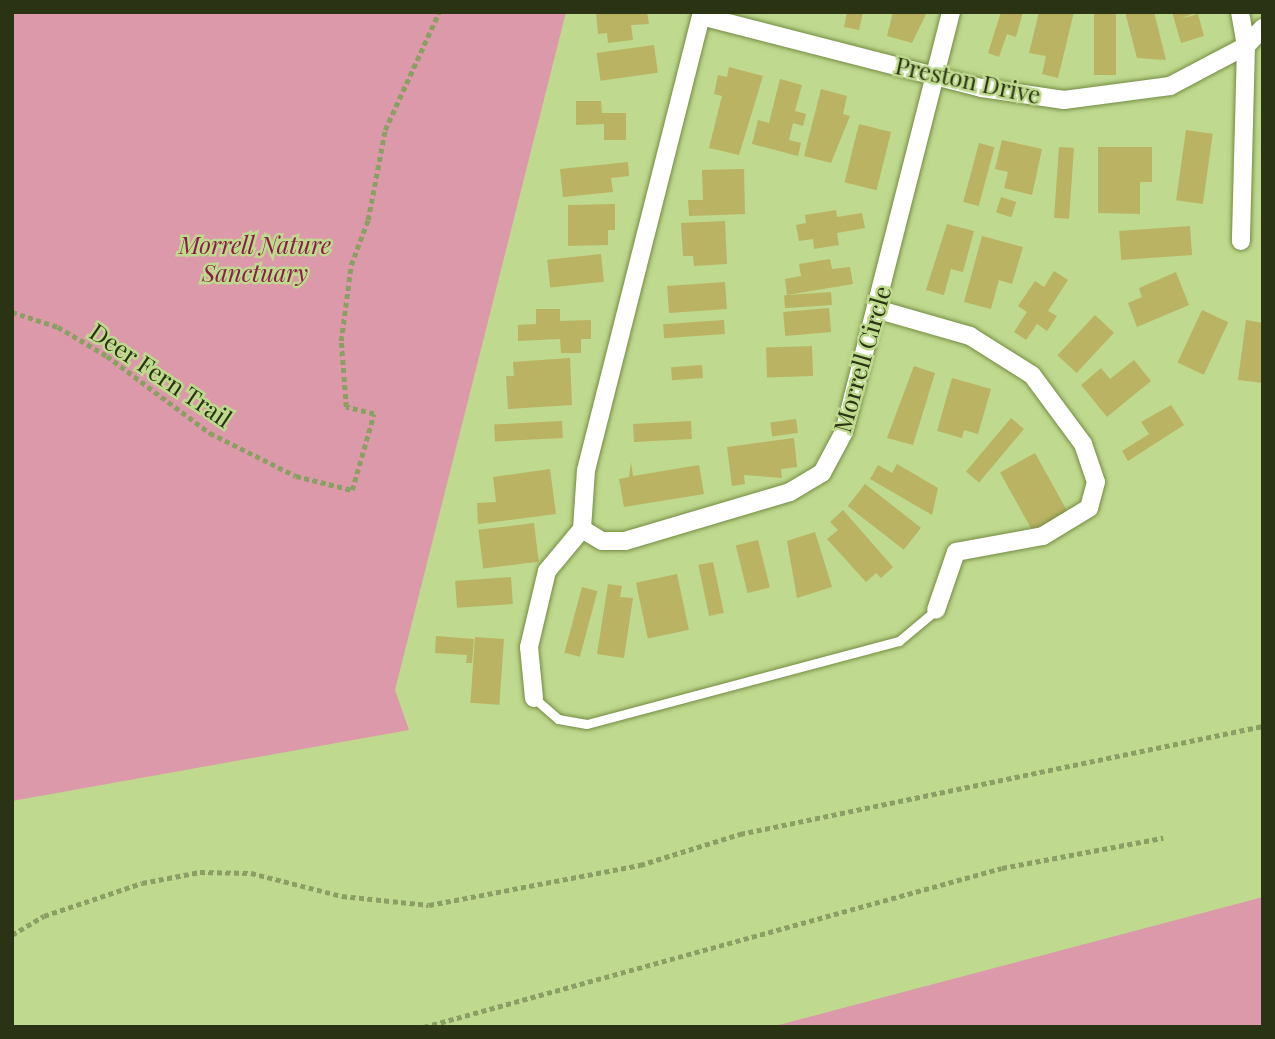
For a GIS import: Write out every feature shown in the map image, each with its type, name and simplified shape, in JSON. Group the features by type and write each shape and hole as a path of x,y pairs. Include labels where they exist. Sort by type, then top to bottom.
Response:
{"street":[{"name":"Morrell Circle","path":"582,529 602,541 625,541 790,492 822,473 844,432 951,12"},
{"path":"1240,12 1246,46 1241,241"},
{"name":"Preston Drive","path":"702,14 936,75 1064,100 1170,86 1246,46 1263,28"},
{"path":"534,698 529,647 547,572 582,529 586,470 702,14"},
{"path":"876,309 970,336 1032,375 1083,444 1096,482 1089,509 1042,536 956,552 936,610"}],"lane":[{"path":"534,698 558,719 587,724 899,640 936,610"}],"path":[{"name":"Deer Fern Trail","path":"12,312 58,327 107,356 210,433 296,476 352,490 374,414 346,407 341,341 351,265 368,220 385,130 439,12"},
{"path":"12,935 44,916 130,887 200,872 251,873 342,896 429,905 640,865 740,834 1263,726"},
{"path":"424,1027 1002,868 1163,838"}],"green space":[{"name":"Morrell Nature Sanctuary","path":"12,12 566,12 395,690 409,730 12,801"},
{"path":"1263,897 1263,1027 771,1027"}],"building":[{"path":"596,12 647,12 649,24 631,25 633,40 608,43 607,33 598,34"},
{"path":"847,12 863,12 859,30 844,27"},
{"path":"893,12 927,12 912,43 887,36"},
{"path":"1001,12 1023,12 1016,37 1007,34 999,57 988,53"},
{"path":"1039,12 1074,12 1058,78 1042,74 1046,56 1029,53"},
{"path":"1094,12 1116,12 1116,75 1094,75"},
{"path":"1125,12 1154,12 1166,60 1137,58"},
{"path":"1172,12 1197,12 1180,19 1198,14 1204,36 1181,43"},
{"path":"654,45 658,73 600,81 597,53"},
{"path":"729,67 763,76 739,155 709,148 722,96 714,94 718,75 727,77"},
{"path":"780,79 802,85 795,111 806,114 803,126 793,123 789,140 801,143 798,156 752,144 758,120 769,123"},
{"path":"821,89 847,96 843,114 850,116 831,163 804,156"},
{"path":"576,101 601,101 602,113 626,113 626,140 604,140 604,124 576,125"},
{"path":"859,124 891,132 877,190 844,182"},
{"path":"1186,130 1213,134 1203,204 1176,200"},
{"path":"1002,140 1042,149 1032,195 1004,188 1008,172 995,169"},
{"path":"979,143 994,147 979,206 963,202"},
{"path":"1059,147 1074,148 1069,219 1054,218"},
{"path":"1098,147 1152,147 1152,182 1140,182 1140,214 1098,213"},
{"path":"628,162 629,176 611,178 613,192 563,197 560,169"},
{"path":"744,169 745,214 689,216 688,200 703,200 702,170"},
{"path":"1001,197 1016,202 1011,217 996,212"},
{"path":"615,204 615,230 608,230 608,245 568,246 568,205"},
{"path":"836,210 837,217 862,213 865,228 837,233 839,245 814,249 813,239 799,241 796,225 806,223 805,215"},
{"path":"725,221 727,264 694,266 693,256 683,256 681,223"},
{"path":"947,224 974,231 963,272 951,269 944,295 926,290"},
{"path":"1190,226 1192,255 1121,260 1119,231"},
{"path":"982,236 1023,247 1012,284 999,280 991,309 964,302"},
{"path":"601,254 604,282 550,287 547,260"},
{"path":"830,259 832,269 850,267 853,284 787,295 785,279 801,276 799,264"},
{"path":"1054,271 1068,280 1048,311 1057,316 1047,331 1037,324 1026,340 1014,332 1027,312 1018,306 1035,281 1044,287"},
{"path":"1176,272 1189,305 1137,327 1128,303 1142,297 1139,288"},
{"path":"725,282 727,309 669,313 667,286"},
{"path":"831,292 832,305 785,308 784,295"},
{"path":"829,308 831,332 785,336 783,312"},
{"path":"536,309 560,309 560,321 591,320 591,339 581,339 581,353 561,353 560,339 518,341 518,325 536,324"},
{"path":"1202,310 1228,322 1204,375 1177,363"},
{"path":"1095,315 1114,333 1077,373 1057,355"},
{"path":"724,320 725,334 664,338 663,324"},
{"path":"1246,320 1263,323 1263,383 1238,380"},
{"path":"812,346 813,376 767,378 766,348"},
{"path":"570,358 572,405 508,409 506,376 514,376 513,362"},
{"path":"1134,360 1151,381 1107,417 1081,385 1101,368 1110,379"},
{"path":"702,365 703,378 672,380 671,367"},
{"path":"914,366 935,373 913,445 887,438"},
{"path":"952,378 991,389 978,434 964,430 962,438 937,431"},
{"path":"1171,405 1184,425 1128,461 1122,451 1149,434 1141,422"},
{"path":"1011,418 1024,429 979,483 966,472"},
{"path":"796,419 798,433 772,436 770,423"},
{"path":"562,421 563,438 495,442 494,425"},
{"path":"691,421 692,439 634,442 633,424"},
{"path":"794,438 797,467 781,469 782,478 744,475 745,484 732,486 727,447"},
{"path":"1035,453 1068,512 1033,532 1000,472"},
{"path":"631,462 633,476 699,465 704,494 624,507 619,479 629,477"},
{"path":"897,464 938,488 932,515 870,479 878,465 892,473"},
{"path":"550,469 556,514 478,524 477,503 496,502 493,477"},
{"path":"865,484 921,528 904,550 848,506"},
{"path":"843,510 893,567 881,578 876,573 866,582 827,539 838,530 830,522"},
{"path":"534,523 539,562 483,569 478,530"},
{"path":"815,532 832,587 797,598 787,541"},
{"path":"758,540 770,588 748,593 736,546"},
{"path":"713,562 724,613 709,616 698,565"},
{"path":"677,574 689,630 648,638 636,583"},
{"path":"511,577 513,604 457,608 455,581"},
{"path":"608,584 622,586 620,597 633,598 624,658 597,654"},
{"path":"582,587 597,591 580,657 564,653"},
{"path":"436,636 474,639 472,663 466,663 467,655 435,653"},
{"path":"475,637 504,639 499,705 470,703"}]}
